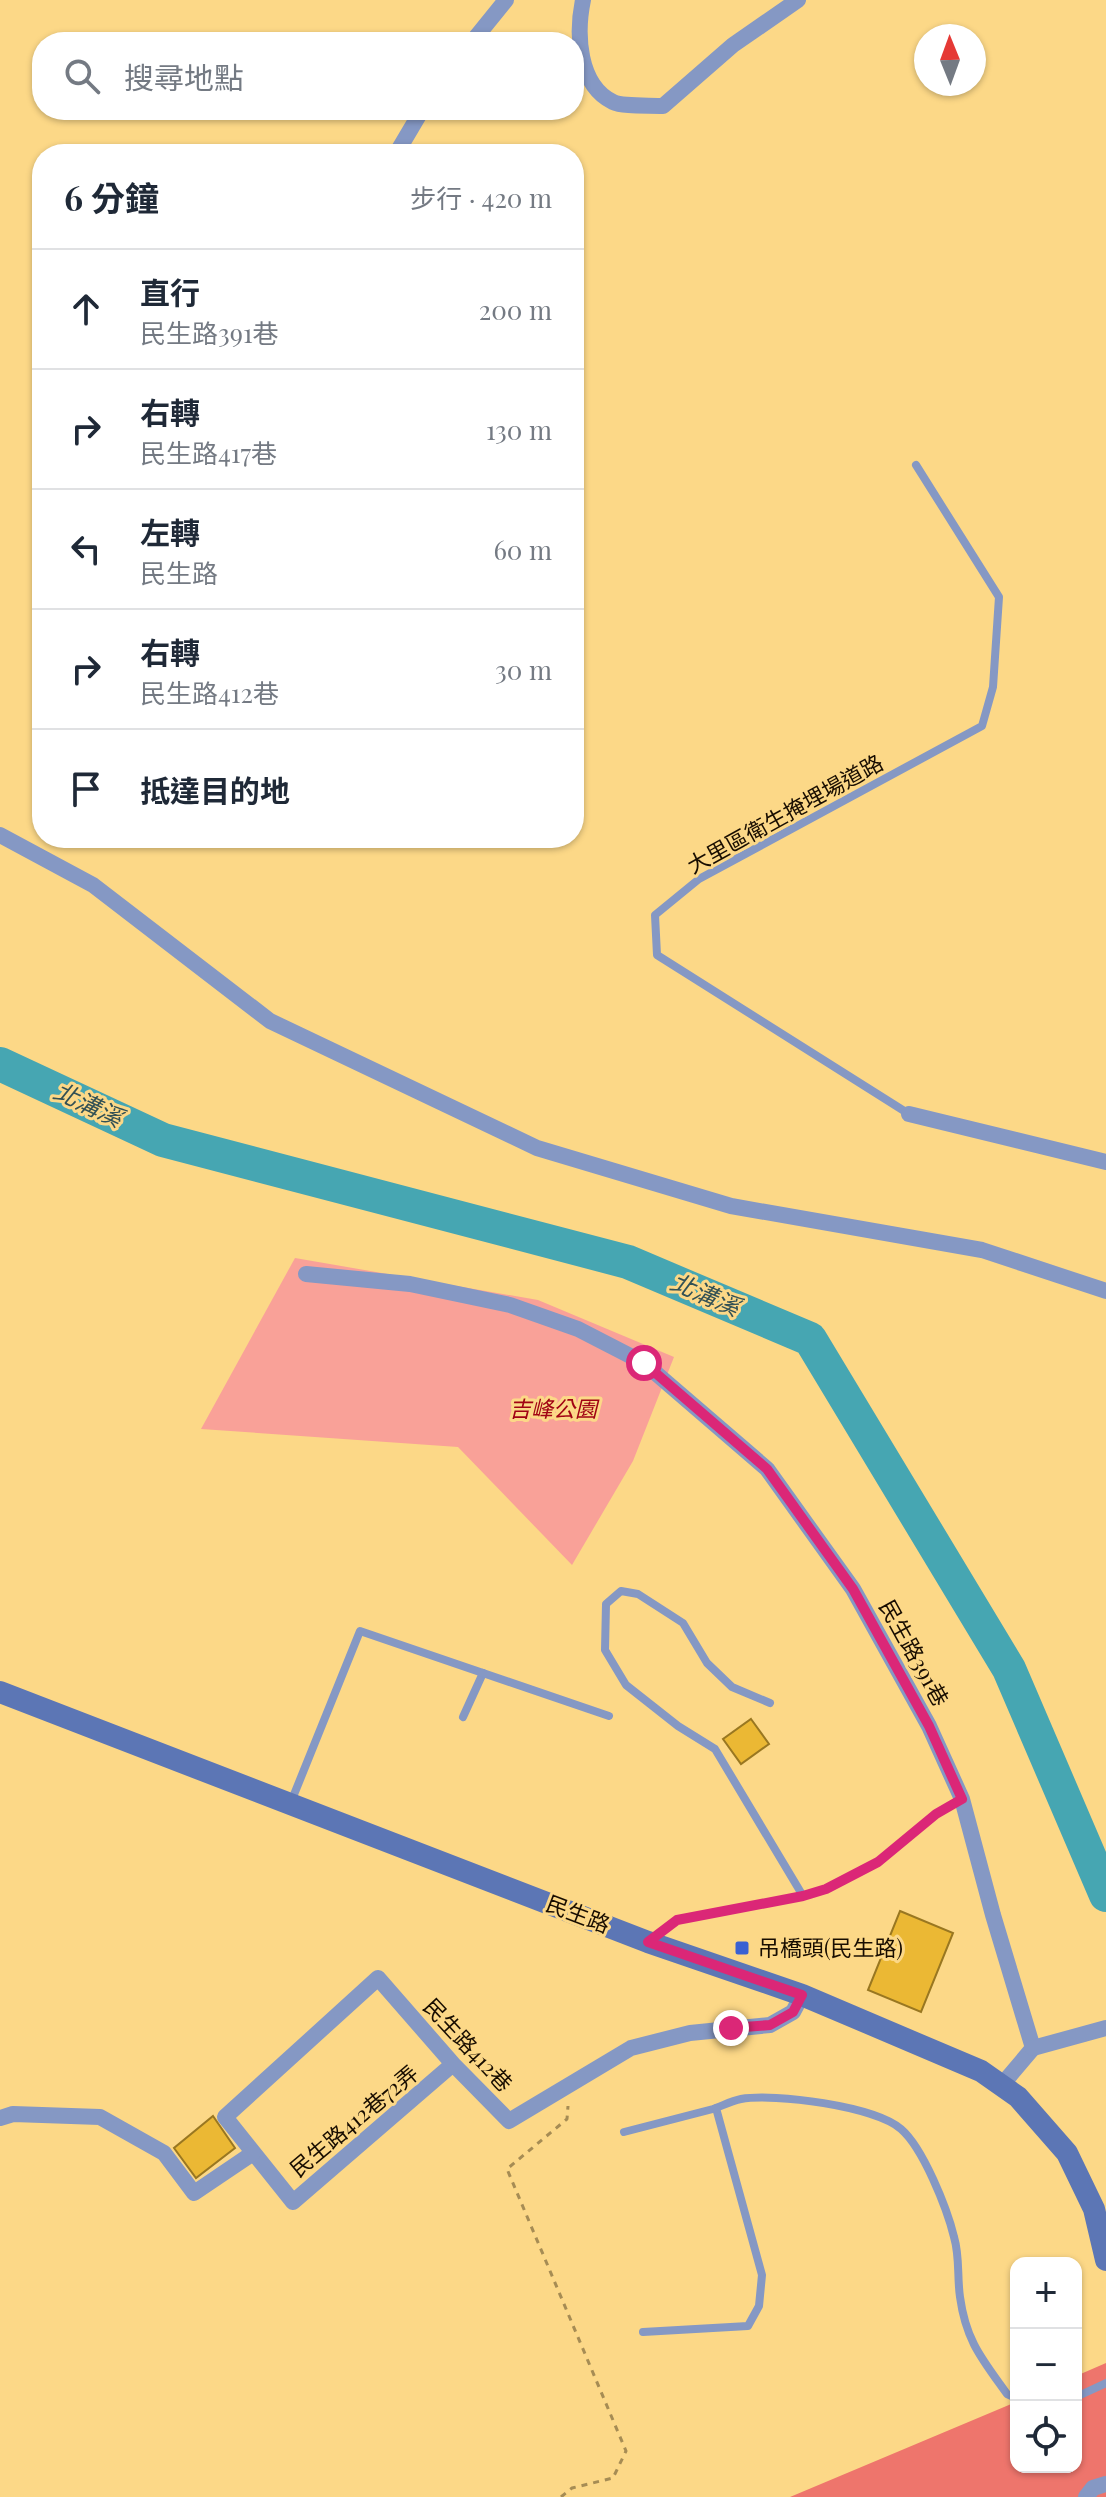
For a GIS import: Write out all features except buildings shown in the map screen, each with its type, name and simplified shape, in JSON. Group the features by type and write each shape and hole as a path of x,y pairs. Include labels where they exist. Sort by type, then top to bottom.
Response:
{"street":[{"path":"480,32 506,0"},
{"path":"581,32 583,0"},
{"path":"584,64 589,81 614,103 663,106 733,45 798,0"},
{"path":"402,144 416,120"},
{"path":"0,835 93,885 270,1021 537,1148 731,1206 982,1250 1106,1291"},
{"path":"909,1114 1106,1162"},
{"name":"民生路391巷","path":"306,1274 410,1284 510,1305 578,1329 644,1363 767,1469 853,1589 929,1726 962,1799 1033,2048"},
{"name":"民生路","path":"0,1692 648,1942 802,1995 981,2071 1018,2097 1067,2153 1094,2209 1106,2260"},
{"name":"民生路412巷","path":"225,2117 378,1978 453,2064 509,2121 631,2048 690,2033 770,2025 793,2012 802,1995"},
{"path":"1001,2086 1033,2048 1098,2030"},
{"name":"民生路412巷72弄","path":"225,2117 293,2202 453,2064"},
{"path":"0,2118 13,2114 100,2117 164,2153 194,2193 253,2153"},
{"path":"1086,2497 1093,2488 1106,2484"}],"lane":[{"name":"大里區衛生掩埋場道路","path":"909,1114 657,955 655,915 699,879 982,726 993,687 999,597 916,465"},
{"path":"770,1703 732,1687 707,1663 683,1623 638,1594 621,1591 606,1604 605,1650 626,1685 678,1726 715,1749 803,1896"},
{"path":"290,1803 360,1631 609,1716"},
{"path":"463,1717 483,1673"},
{"path":"648,1942 677,1920 826,1889 878,1862 936,1814 962,1799"},
{"path":"624,2132 716,2108 738,2099 765,2097 819,2102 879,2117 901,2128 934,2182 954,2236 959,2260 959,2296 970,2342 1010,2395"},
{"path":"643,2332 748,2326 759,2306 762,2275 716,2108"},
{"path":"1082,2394 1106,2383"}],"path":[{"path":"561,2497 572,2488 613,2478 626,2451 507,2169 567,2119 569,2085"}],"green space":[{"name":"吉峰公園","path":"295,1258 538,1300 674,1357 633,1461 572,1565 458,1447 201,1429"}],"shaded area":[{"path":"1106,2363 1106,2497 790,2497 1010,2405 1010,2473 1082,2473 1082,2373"}],"waterway":[{"name":"北溝溪","path":"0,1064 163,1140 628,1262 810,1339 1009,1669 1106,1895"}],"place":[{"name":"吊橋頭(民生路)","path":"742,1948"}],"route":[{"path":"644,1363 767,1469 853,1589 929,1726 962,1799 936,1814 878,1862 826,1889 677,1920 648,1942 802,1995 793,2012 770,2025 731,2028"}]}
